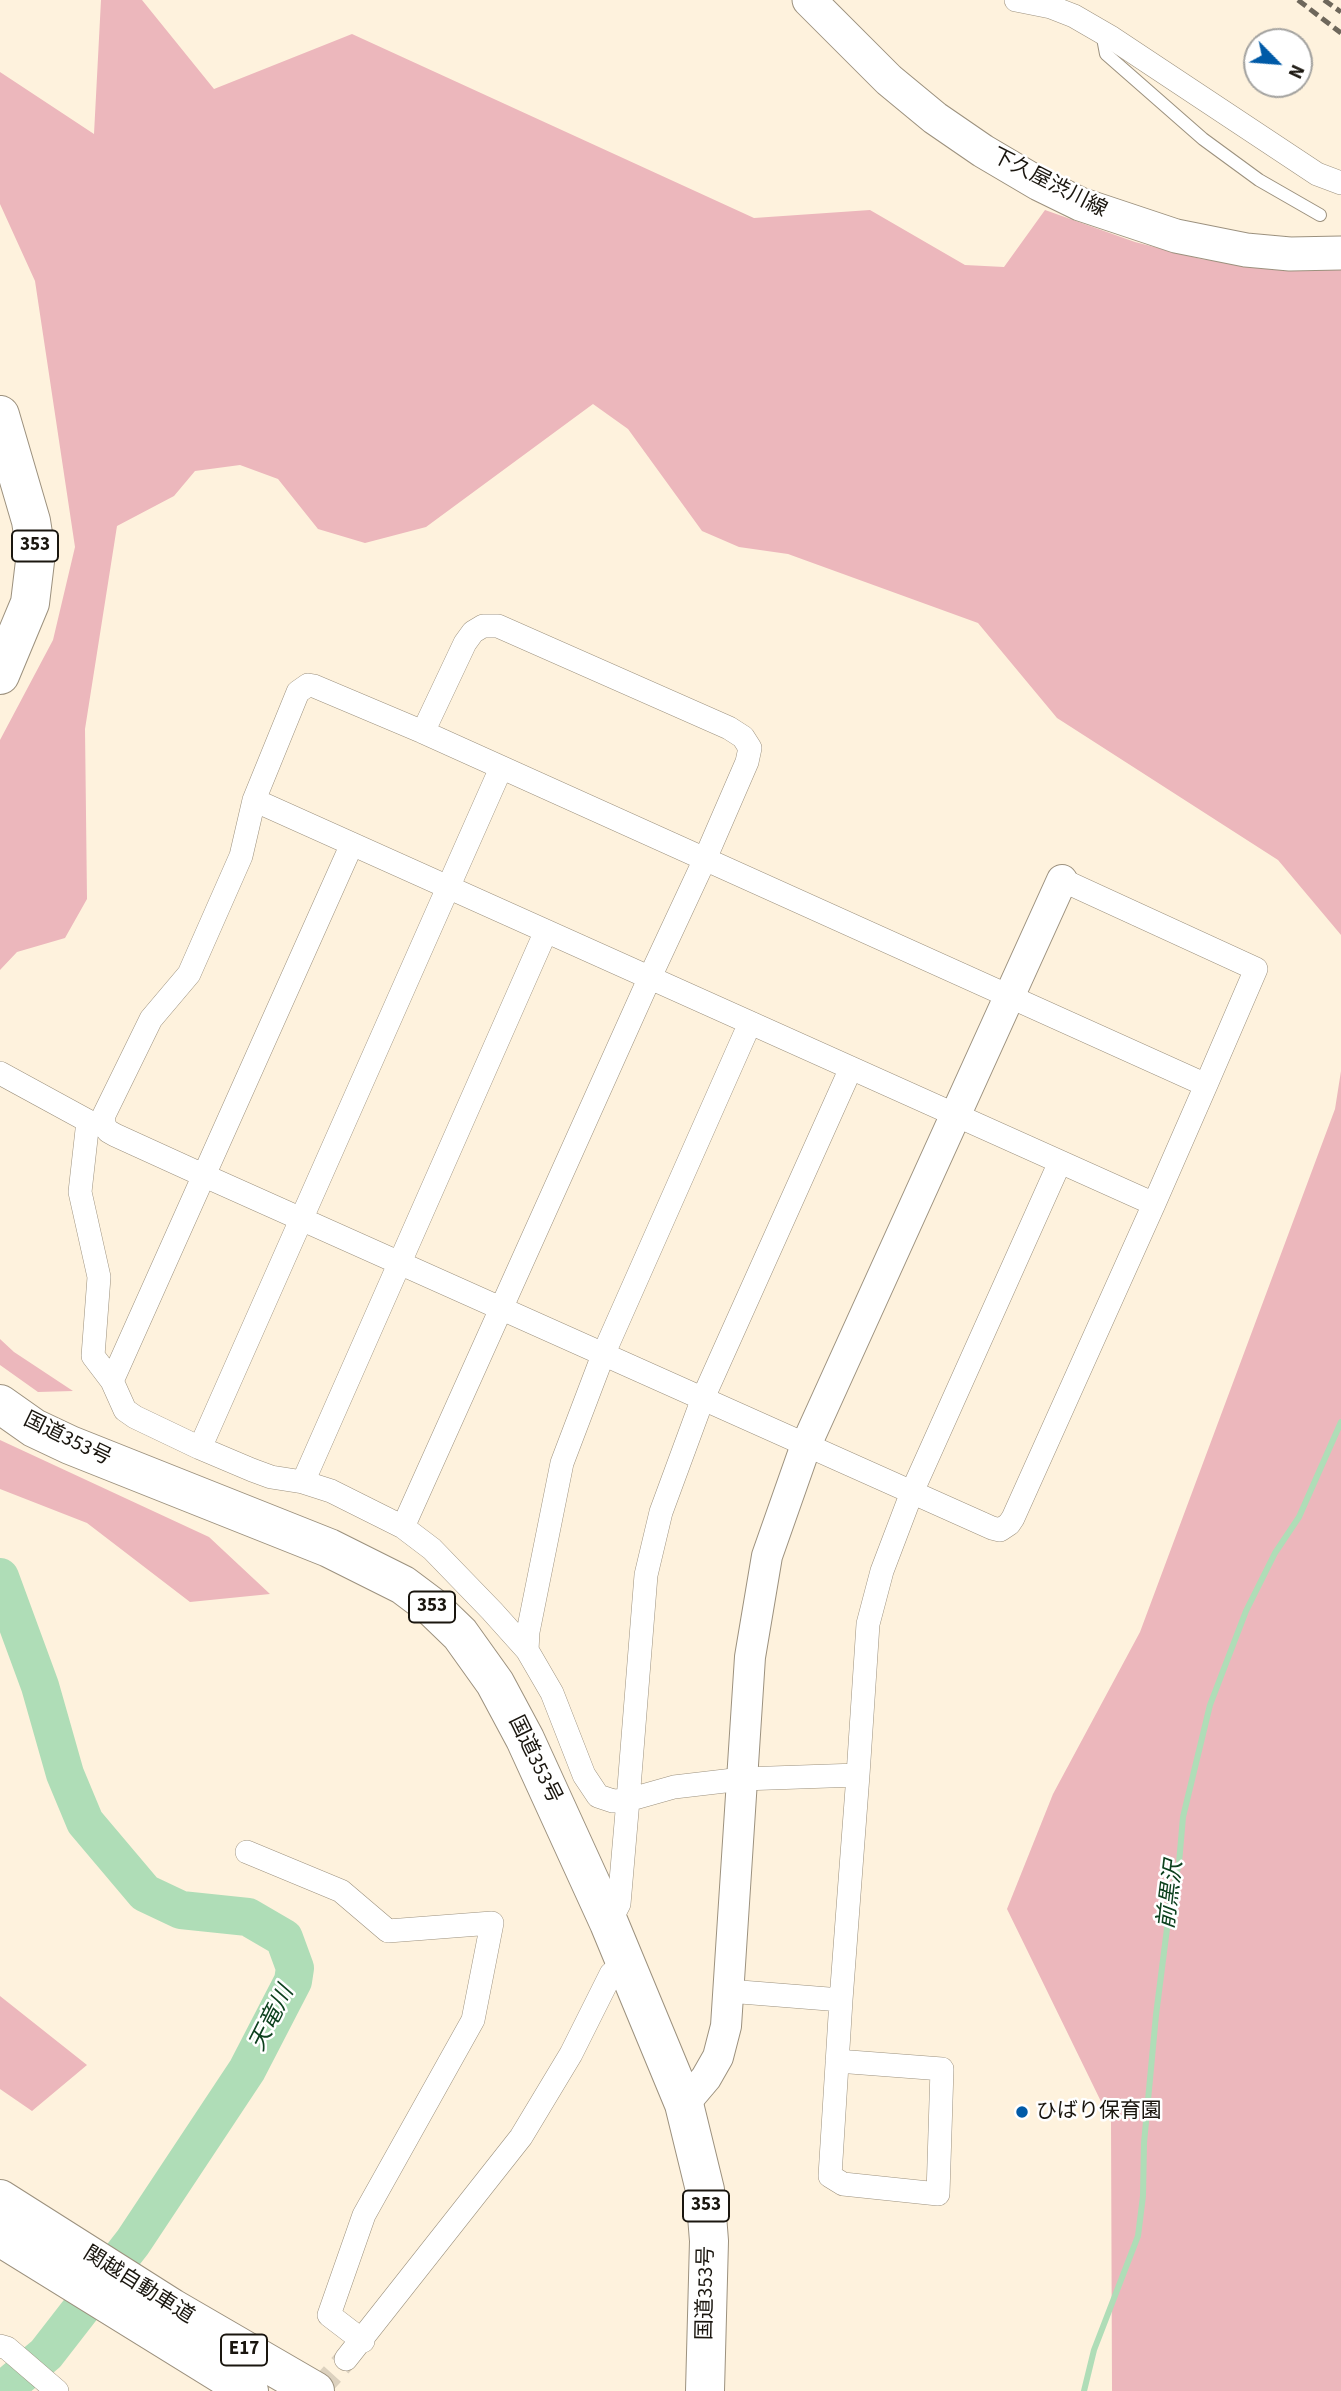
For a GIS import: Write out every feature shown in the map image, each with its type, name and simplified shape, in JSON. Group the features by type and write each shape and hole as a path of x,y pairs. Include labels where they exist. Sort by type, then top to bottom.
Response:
{"highway":[{"name":"353","path":"0,415 31,521 36,553 30,603 0,675"},
{"name":"国道353号","path":"0,1404 34,1428 69,1446 329,1548 370,1567 431,1606 460,1634 495,1683 525,1740 609,1923 684,2104 705,2190 708,2228 705,2391"},
{"name":"関越自動車道","path":"0,2199 53,2253 164,2321 315,2391"},
{"name":"関越自動車道","path":"0,2237 53,2253"},
{"name":"関越自動車道","path":"164,2321 249,2391"}],"main road":[{"name":"下久屋渋川線","path":"809,0 889,80 935,118 983,151 1039,184 1080,204 1176,236 1246,250 1290,254 1341,253"}],"street":[{"path":"1016,0 1051,7 1074,16 1317,174 1341,183"},
{"path":"403,1527 705,859 747,762 750,748 743,737 729,728 498,626 483,626 473,632 465,642 423,732"},
{"path":"684,2104 706,2078 718,2057 726,2026 750,1657 767,1556 806,1445 954,1116 1009,995 1062,880 1256,969 1206,1084 1154,1203 1009,1524 1000,1530 992,1528 806,1445 703,1398 603,1355 108,1131 103,1123 104,1115 151,1019 189,974 241,856 254,800 298,692 303,687 314,686 423,732 501,768 1009,995 1206,1084"},
{"path":"200,1448 501,768"},
{"path":"254,800 954,1116 1154,1203"},
{"path":"112,1381 352,844"},
{"path":"303,1482 546,931"},
{"path":"527,1650 528,1632 562,1463 603,1355 750,1023"},
{"path":"609,1923 619,1904 646,1575 661,1512 703,1398 851,1069"},
{"path":"0,1073 88,1121 80,1192 99,1277 93,1356 112,1381 125,1410 200,1448 271,1477 331,1490 403,1527 432,1549 527,1650 552,1693 584,1775 598,1796 613,1801 628,1800 674,1787 742,1779 858,1775"},
{"path":"837,2061 942,2069 937,2194 843,2184 830,2176 837,2061 841,2000 868,1624 882,1571 912,1492 1060,1162"},
{"path":"247,1852 341,1891 388,1931 492,1923 473,2020 364,2216 329,2315 363,2340"},
{"path":"346,2359 521,2137 571,2054 611,1974 625,1961"},
{"path":"728,1991 841,2000"},
{"path":"3,2347 57,2391"}],"lane":[{"path":"1101,32 1106,54 1203,139 1259,180 1320,215"}],"shaded area":[{"path":"101,0 142,0 214,89 352,34 754,218 870,210 965,265 1004,267 1045,210 1135,242 1201,259 1257,266 1341,268 1341,935 1278,860 1057,718 978,623 788,554 739,547 702,531 628,429 593,404 426,527 365,543 318,529 278,479 240,465 195,471 174,496 117,526 85,729 87,899 65,938 17,952 0,970 0,740 53,640 75,547 35,281 0,204 0,72 94,134"},
{"path":"1341,1071 1341,2391 1112,2391 1111,2122 1007,1909 1053,1794 1140,1632 1335,1109"},
{"path":"0,1339 14,1352 73,1391 38,1392 0,1365"},
{"path":"0,1440 209,1537 270,1594 190,1602 87,1523 0,1489"},
{"path":"0,1996 87,2065 32,2111 0,2089"}],"waterway":[{"name":"前黒沢","path":"1084,2391 1094,2350 1138,2236 1156,2015 1171,1897 1179,1863 1183,1817 1210,1705 1246,1611 1275,1553 1299,1517 1341,1422"},
{"name":"天竜川","path":"0,1577 40,1686 65,1774 85,1822 145,1893 181,1910 248,1917 284,1938 295,1968 293,1981 247,2070 133,2242 46,2354 2,2391"}],"tunnel":[{"path":"317,2391 346,2359"}],"railway":[{"path":"1298,0 1341,33"},
{"path":"1324,0 1341,12"}],"place":[{"name":"ひばり保育園","path":"1022,2112"}]}
